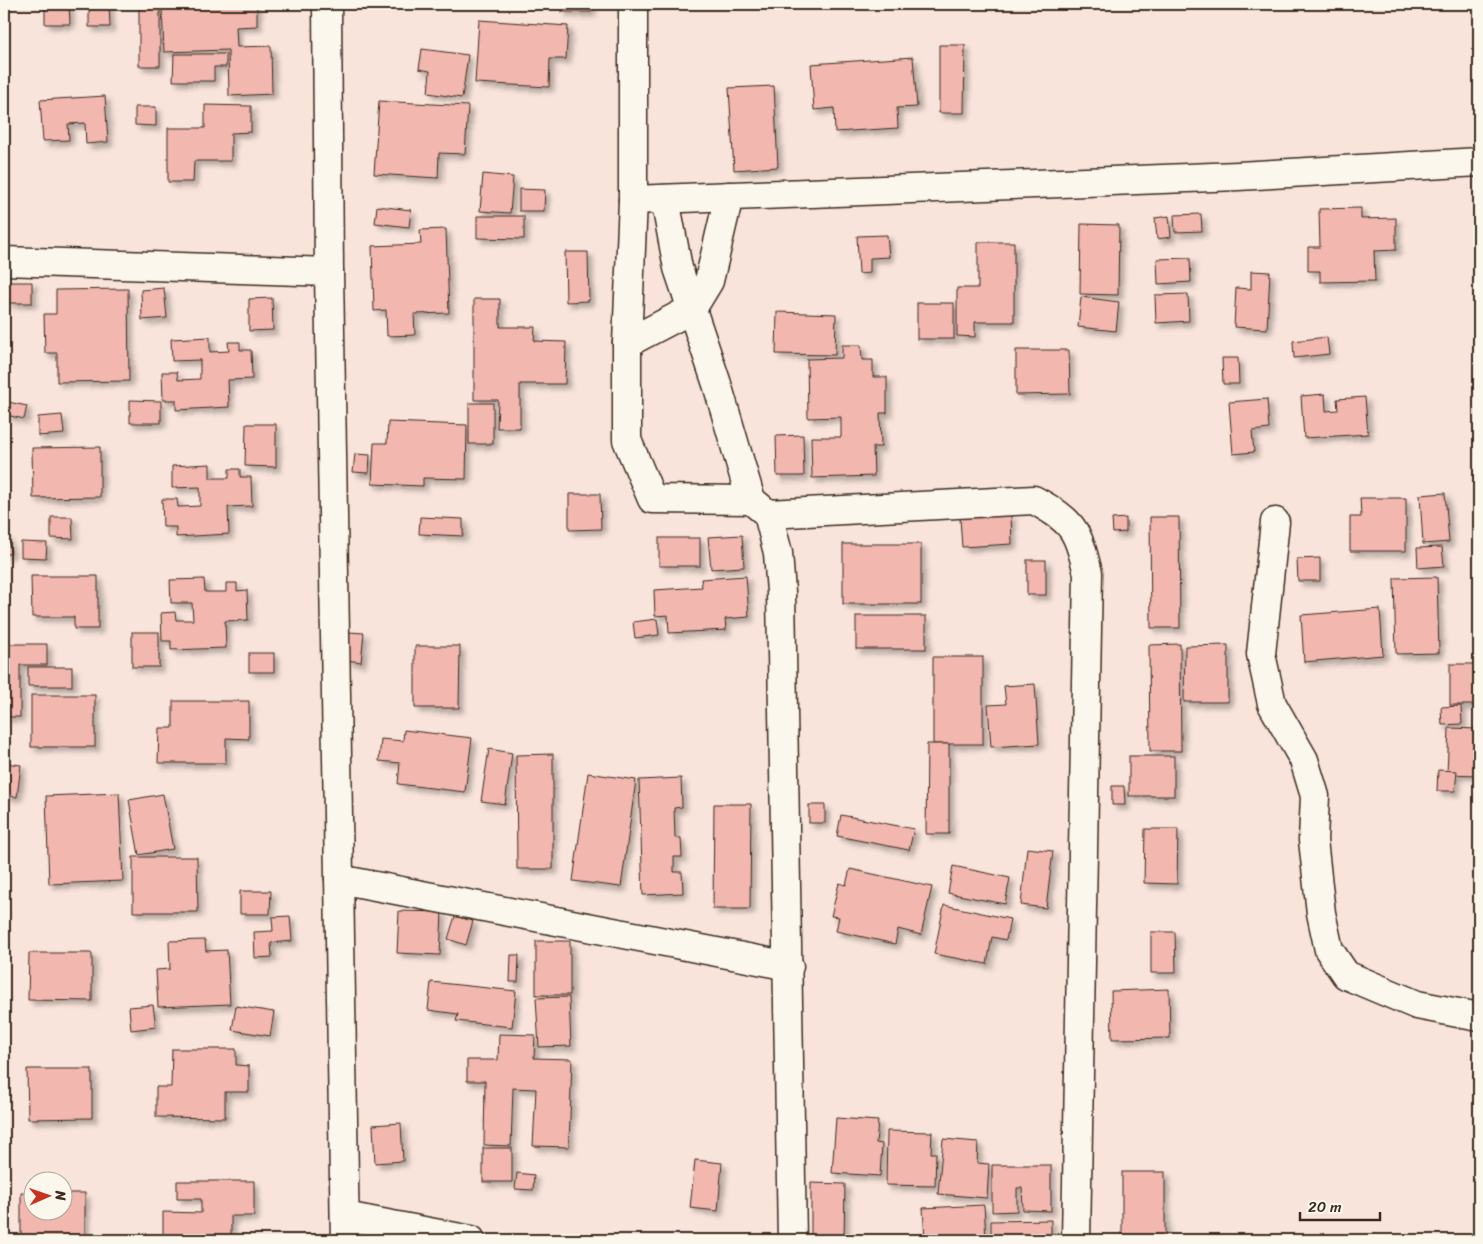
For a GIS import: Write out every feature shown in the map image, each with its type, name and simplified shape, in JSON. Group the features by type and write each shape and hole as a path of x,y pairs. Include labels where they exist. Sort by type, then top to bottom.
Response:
{"street":[{"path":"327,4 329,272 345,1228 471,1240"},
{"path":"633,4 633,200 627,343 627,440 652,499 760,507 1034,500 1061,515 1079,537 1088,572 1076,1240"},
{"path":"633,200 1238,176 1479,162"},
{"path":"627,343 692,309 709,281 729,196"},
{"path":"665,199 678,268 760,507 778,553 781,592 789,966 792,1240"},
{"path":"4,261 329,272"},
{"path":"1275,522 1261,654 1272,704 1304,760 1315,796 1313,840 1321,913 1329,950 1346,975 1417,1005 1479,1017"},
{"path":"339,879 789,966"}],"building":[{"path":"45,4 69,4 70,24 45,24"},
{"path":"89,4 109,4 110,27 89,27"},
{"path":"139,4 160,4 160,66 139,66"},
{"path":"178,4 257,4 257,26 236,27 237,47 271,46 272,94 229,96 228,50 164,52 162,8 178,8"},
{"path":"562,4 591,4 591,12 562,12"},
{"path":"479,20 568,26 566,59 550,59 549,87 475,83"},
{"path":"939,45 965,45 964,113 939,113"},
{"path":"422,49 468,55 462,98 428,93 430,71 419,69"},
{"path":"174,54 226,54 226,67 214,67 214,81 173,81"},
{"path":"913,57 917,107 897,108 898,128 835,132 834,108 814,110 811,64"},
{"path":"774,86 778,167 734,170 729,88"},
{"path":"105,96 108,142 86,144 85,123 68,124 69,140 43,141 40,100"},
{"path":"379,101 468,106 465,154 439,153 438,178 374,174"},
{"path":"205,105 251,106 251,132 231,133 231,161 194,161 193,182 168,182 168,128 205,128"},
{"path":"135,107 156,107 156,126 135,125"},
{"path":"483,174 513,177 510,213 480,211"},
{"path":"519,189 545,190 544,211 519,211"},
{"path":"377,206 411,210 409,227 375,223"},
{"path":"1361,208 1361,219 1396,218 1396,250 1374,251 1375,281 1320,282 1320,271 1308,271 1308,247 1320,247 1319,209"},
{"path":"1201,214 1202,231 1175,232 1174,215"},
{"path":"477,216 524,216 524,239 477,238"},
{"path":"1169,216 1171,237 1157,239 1155,218"},
{"path":"1081,224 1119,225 1118,295 1080,294"},
{"path":"446,229 449,313 414,314 415,335 387,336 386,310 374,311 372,246 421,244 420,230"},
{"path":"887,235 889,257 870,258 870,273 859,274 857,236"},
{"path":"978,242 1014,242 1014,322 975,322 975,337 957,336 957,288 978,288"},
{"path":"565,252 588,252 589,301 566,302"},
{"path":"1190,258 1191,282 1158,284 1157,259"},
{"path":"1251,271 1270,272 1267,329 1234,327 1236,288 1251,289"},
{"path":"7,282 32,282 32,303 8,303"},
{"path":"164,288 167,318 142,320 141,290"},
{"path":"128,289 129,381 57,382 57,353 45,353 44,314 56,314 56,290"},
{"path":"1188,294 1189,321 1156,323 1155,295"},
{"path":"1081,297 1119,302 1116,331 1078,327"},
{"path":"272,298 273,330 249,331 249,299"},
{"path":"474,299 500,299 500,327 535,327 534,341 566,342 565,384 520,384 520,428 497,428 498,400 474,400"},
{"path":"917,303 954,303 954,339 917,339"},
{"path":"777,312 836,314 835,355 776,354"},
{"path":"210,337 210,352 229,351 228,342 240,342 240,350 251,350 252,379 228,380 229,407 176,410 176,400 163,400 162,372 177,372 178,380 200,379 200,360 172,361 171,339"},
{"path":"1327,337 1329,354 1294,358 1293,341"},
{"path":"842,345 861,345 862,360 873,360 873,377 887,377 887,413 880,413 881,447 873,447 874,476 812,478 811,437 841,437 841,417 808,418 807,359 842,358"},
{"path":"1016,350 1069,350 1070,394 1016,395"},
{"path":"1222,358 1238,358 1239,384 1223,384"},
{"path":"1325,394 1326,411 1338,410 1337,399 1365,397 1368,434 1304,438 1301,396"},
{"path":"1267,399 1269,429 1252,431 1254,452 1233,454 1229,402"},
{"path":"130,400 161,401 161,423 130,423"},
{"path":"8,402 27,406 24,419 6,415"},
{"path":"469,403 493,403 493,444 469,444"},
{"path":"62,415 64,434 38,436 38,417"},
{"path":"388,422 467,425 466,479 423,478 423,486 372,484 374,443 387,443"},
{"path":"246,424 276,424 276,467 245,466"},
{"path":"803,435 804,476 777,476 776,436"},
{"path":"100,447 100,497 33,498 32,448"},
{"path":"355,454 370,455 369,473 353,472"},
{"path":"210,464 210,478 229,478 229,469 240,469 240,477 251,477 252,506 228,507 229,534 176,537 176,527 163,527 162,499 177,499 178,507 200,506 200,487 172,488 172,466"},
{"path":"1445,493 1449,542 1423,544 1420,495"},
{"path":"569,494 600,494 601,529 569,530"},
{"path":"1360,498 1406,498 1406,551 1350,551 1350,517 1361,517"},
{"path":"1011,515 1012,544 962,547 960,518"},
{"path":"51,517 72,517 73,539 51,538"},
{"path":"420,517 463,519 463,536 419,534"},
{"path":"1150,517 1179,517 1180,628 1151,628"},
{"path":"1126,518 1126,532 1113,533 1112,519"},
{"path":"742,535 744,567 711,569 708,537"},
{"path":"7,536 11,553 4,555 4,537"},
{"path":"659,538 700,538 700,566 659,566"},
{"path":"21,542 47,543 46,558 21,557"},
{"path":"843,544 921,544 921,604 843,604"},
{"path":"1442,547 1444,566 1418,568 1417,548"},
{"path":"1320,558 1320,581 1298,581 1297,559"},
{"path":"1027,560 1046,560 1046,595 1027,595"},
{"path":"31,576 98,576 98,629 74,629 74,617 32,617"},
{"path":"746,576 749,617 725,619 726,630 669,633 668,615 655,616 654,590 702,587 701,579"},
{"path":"1437,577 1439,653 1396,654 1394,578"},
{"path":"204,579 205,592 226,592 226,583 237,583 237,591 247,590 248,620 225,621 226,648 171,650 171,641 162,641 161,613 175,612 176,620 193,620 192,603 171,603 170,580"},
{"path":"1380,609 1383,655 1304,662 1301,615"},
{"path":"856,616 926,616 926,649 856,649"},
{"path":"657,619 659,635 635,638 633,622"},
{"path":"132,632 159,632 159,667 132,667"},
{"path":"349,632 364,633 361,662 346,660"},
{"path":"4,644 47,644 47,665 20,665 20,717 4,717"},
{"path":"1180,644 1181,751 1150,751 1149,645"},
{"path":"1228,645 1228,702 1184,702 1185,646"},
{"path":"415,646 460,646 459,708 415,708"},
{"path":"249,653 274,653 274,672 249,672"},
{"path":"933,657 983,657 983,744 933,744"},
{"path":"1450,664 1479,664 1479,705 1450,705"},
{"path":"28,667 72,667 72,686 28,686"},
{"path":"1035,684 1039,744 991,747 988,705 1006,704 1004,686"},
{"path":"31,695 95,695 95,747 31,747"},
{"path":"173,701 249,701 249,739 226,738 226,763 158,763 159,728 173,728"},
{"path":"1461,706 1462,724 1442,725 1441,707"},
{"path":"1449,728 1479,729 1478,775 1447,774"},
{"path":"404,730 472,738 465,792 398,784 400,763 379,761 381,739 403,741"},
{"path":"927,744 949,744 949,834 926,834"},
{"path":"489,749 512,753 505,804 481,801"},
{"path":"553,754 553,869 517,869 516,755"},
{"path":"1129,756 1174,756 1174,796 1129,796"},
{"path":"4,763 21,765 17,797 4,795"},
{"path":"1438,770 1457,771 1455,791 1437,791"},
{"path":"588,773 636,780 621,887 573,881"},
{"path":"681,778 682,807 674,808 675,838 681,838 682,857 674,857 674,872 682,872 683,893 643,895 639,780"},
{"path":"1112,786 1124,786 1125,805 1112,805"},
{"path":"119,793 123,881 49,884 46,796"},
{"path":"163,794 173,849 139,855 129,800"},
{"path":"714,804 751,804 750,909 713,909"},
{"path":"809,805 825,805 825,823 809,823"},
{"path":"841,815 914,829 909,850 837,836"},
{"path":"1145,829 1178,829 1177,884 1144,883"},
{"path":"1027,848 1053,851 1046,908 1021,905"},
{"path":"133,857 197,857 198,912 133,912"},
{"path":"953,866 1010,878 1005,904 948,893"},
{"path":"850,869 932,887 921,935 898,929 895,944 836,931 839,917 831,916 839,883 846,885"},
{"path":"240,891 271,891 270,914 240,914"},
{"path":"944,905 1010,919 1006,940 992,937 987,964 934,954"},
{"path":"399,911 442,912 440,955 397,953"},
{"path":"290,916 292,941 271,943 272,957 255,958 254,932 273,931 272,917"},
{"path":"455,916 473,921 466,945 448,939"},
{"path":"1151,932 1175,932 1176,973 1151,973"},
{"path":"205,940 206,951 227,950 230,1004 158,1007 156,970 170,969 169,941"},
{"path":"536,941 570,941 570,995 536,995"},
{"path":"29,953 92,953 92,1001 28,1000"},
{"path":"511,955 519,955 518,982 510,982"},
{"path":"431,982 516,991 512,1027 456,1021 458,1014 428,1010"},
{"path":"1169,989 1170,1038 1112,1039 1111,991"},
{"path":"569,997 571,1046 539,1047 536,998"},
{"path":"153,1005 156,1027 131,1030 129,1007"},
{"path":"236,1006 274,1012 270,1036 232,1030"},
{"path":"499,1034 535,1035 534,1058 572,1059 569,1147 533,1146 536,1089 513,1088 511,1146 484,1145 485,1081 467,1081 467,1060 498,1060"},
{"path":"172,1049 236,1049 236,1065 249,1066 249,1092 225,1092 225,1118 156,1117 156,1087 171,1087"},
{"path":"27,1069 92,1069 92,1118 28,1119"},
{"path":"836,1118 878,1121 876,1143 882,1144 880,1176 832,1173"},
{"path":"401,1123 403,1161 375,1163 373,1125"},
{"path":"887,1131 932,1132 931,1153 936,1153 935,1186 886,1185"},
{"path":"943,1139 978,1142 977,1163 989,1164 987,1198 938,1194"},
{"path":"483,1148 512,1148 512,1182 483,1182"},
{"path":"695,1160 722,1163 718,1211 690,1208"},
{"path":"992,1165 1051,1165 1051,1211 1023,1210 1022,1188 1017,1188 1017,1211 992,1212"},
{"path":"1122,1172 1165,1172 1165,1240 1122,1240"},
{"path":"517,1173 534,1175 533,1190 515,1189"},
{"path":"177,1181 254,1181 254,1216 231,1216 231,1240 163,1240 163,1212 201,1213 201,1199 177,1199"},
{"path":"811,1183 845,1184 844,1239 811,1238"},
{"path":"21,1193 22,1222 72,1222 72,1193 85,1193 85,1240 21,1240"},
{"path":"984,1205 986,1240 925,1240 923,1208"},
{"path":"1051,1220 1051,1240 991,1240 991,1221"}]}
